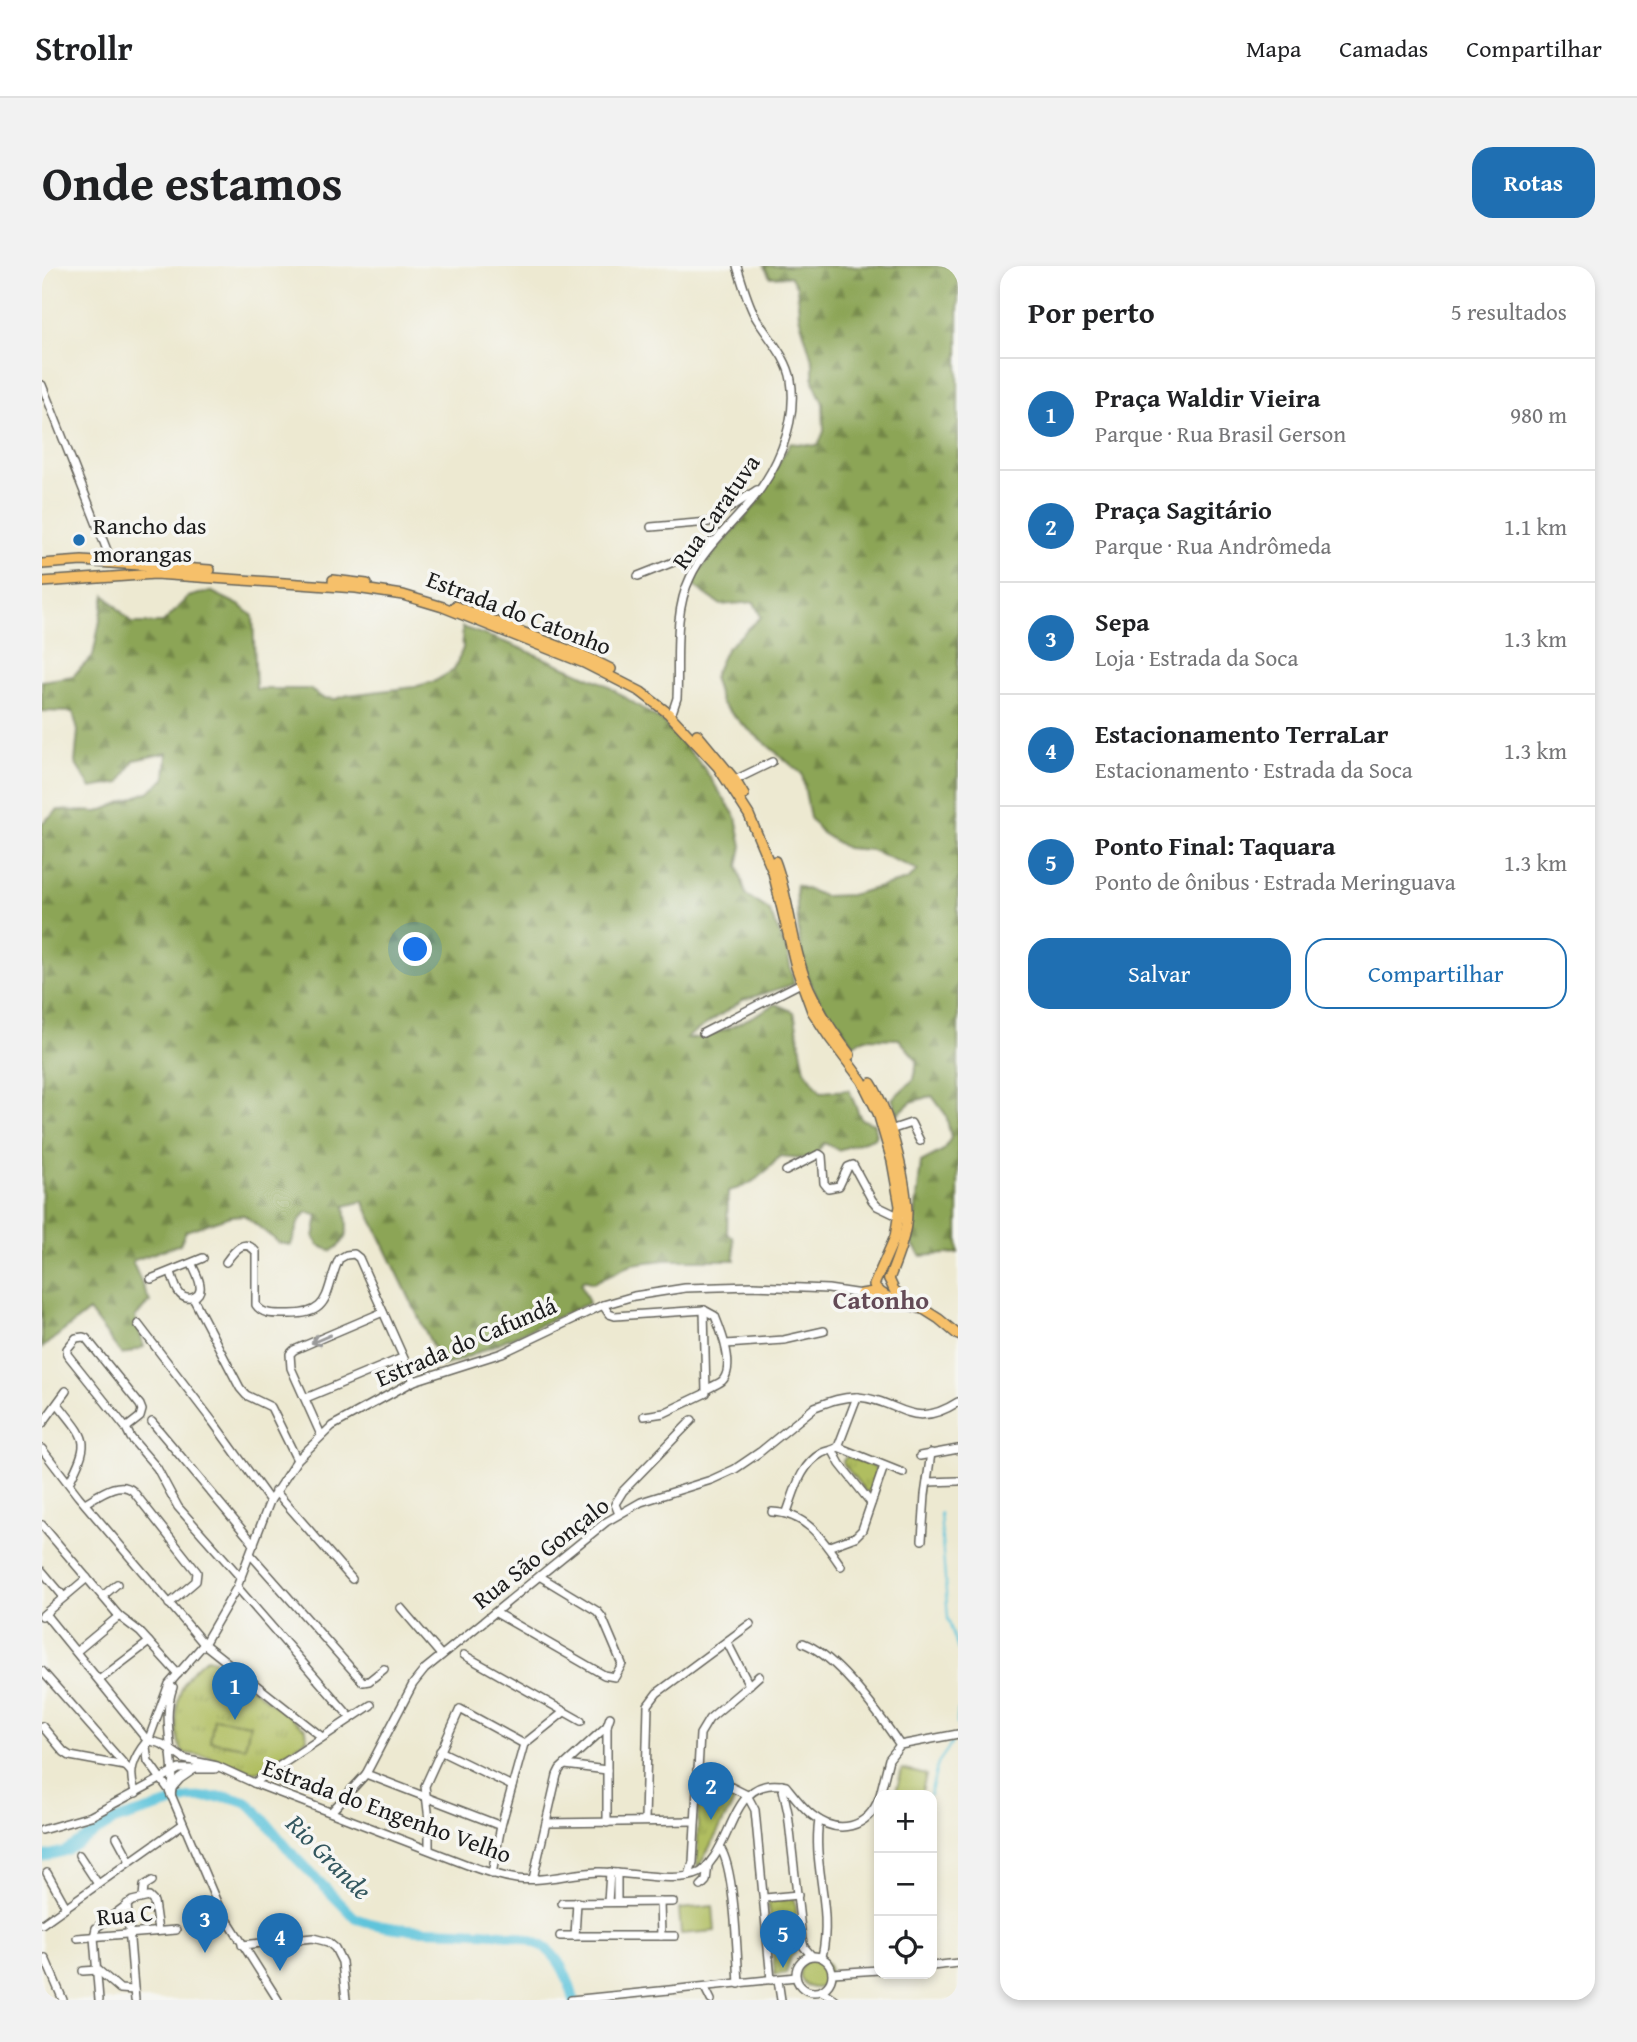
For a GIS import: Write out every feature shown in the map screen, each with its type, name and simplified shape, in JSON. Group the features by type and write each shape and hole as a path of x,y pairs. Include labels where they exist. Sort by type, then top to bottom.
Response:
{"main road":[{"name":"Estrada do Catonho","path":"42,564 82,561 112,563 356,582 407,590 473,612 589,658 617,672 673,710 706,743 735,780 752,810 779,873 803,973 816,1004 877,1093 890,1130 907,1213 904,1229 882,1285"},
{"path":"82,561 93,568 93,573 86,578"},
{"name":"Estrada do Catonho","path":"42,582 155,574 356,588 403,595 443,607 584,663 641,692 667,713 711,758 749,815 773,872 801,983 812,1011 872,1096 892,1160 900,1217 882,1285"},
{"path":"861,1294 882,1285 892,1299"},
{"name":"Estrada do Cafundá","path":"882,1285 939,1319 958,1335"},
{"name":"Estrada do Cafundá","path":"892,1299 922,1309"}],"street":[{"name":"Rua Caratuva","path":"673,710 677,698 684,593 698,564 761,488 771,472 785,439 791,400 791,383 784,360 753,313 737,266"},
{"path":"42,385 112,563"},
{"path":"651,527 709,522 761,488"},
{"path":"638,576 686,557 720,537"},
{"path":"735,780 772,762"},
{"path":"703,1033 801,983"},
{"path":"890,1130 911,1123 920,1141"},
{"path":"786,1171 819,1154 822,1156 824,1183 828,1188 834,1188 839,1186 848,1167 853,1165 877,1206 900,1217"},
{"path":"226,1262 238,1247 243,1245 252,1248 256,1252 256,1305 267,1313 298,1315 307,1314 323,1304 339,1259 354,1254 359,1258 414,1381"},
{"path":"151,1279 203,1258"},
{"path":"171,1272 179,1293 186,1298 193,1298 198,1295 200,1286 192,1264"},
{"name":"Estrada do Cafundá","path":"844,1291 882,1285"},
{"name":"Estrada do Cafundá","path":"147,1740 156,1724 164,1694 204,1644 239,1583 275,1491 321,1435 354,1412 414,1381 502,1353 603,1305 634,1296 685,1288 753,1286 844,1291 892,1299"},
{"path":"193,1298 240,1388 246,1395 271,1407 298,1460"},
{"path":"603,1305 609,1314 626,1316 704,1310 711,1312 726,1343 726,1374 721,1381 707,1389 703,1395 664,1413 644,1416"},
{"path":"704,1310 707,1389"},
{"path":"321,1435 291,1368 290,1354 383,1312"},
{"path":"138,1324 214,1422 270,1501"},
{"path":"726,1343 784,1340 824,1331"},
{"path":"126,1429 140,1417 140,1405 86,1338 76,1338 67,1349 67,1354 131,1438 157,1468 178,1507 351,1718"},
{"path":"306,1398 402,1358"},
{"path":"42,1424 66,1391"},
{"path":"857,1397 835,1449 840,1464 871,1503"},
{"name":"Rua São Gonçalo","path":"331,1812 366,1774 413,1684 441,1655 606,1522 641,1502 735,1469 815,1408 842,1398 857,1397 915,1414 930,1414 947,1409 958,1402"},
{"path":"58,1404 84,1439 83,1455 69,1483"},
{"path":"619,1514 615,1504 623,1490 692,1420"},
{"path":"152,1422 254,1544"},
{"path":"42,1449 204,1644 322,1737"},
{"path":"788,1513 803,1471 825,1452 835,1449 904,1473"},
{"path":"920,1456 958,1449"},
{"path":"922,1541 931,1453"},
{"path":"828,1547 855,1536 862,1530 884,1466"},
{"path":"928,1482 958,1481"},
{"path":"85,1503 119,1486 127,1486 133,1490 197,1572 196,1581 169,1604"},
{"path":"275,1491 352,1579"},
{"path":"772,1512 788,1513 804,1521 841,1566"},
{"path":"42,1525 104,1595 119,1616 149,1642 177,1675"},
{"path":"251,1555 361,1680 369,1681 384,1669"},
{"path":"42,1572 64,1597"},
{"path":"496,1613 604,1675 615,1677 622,1664 602,1616 541,1577"},
{"path":"87,1578 44,1615 77,1651 147,1740 146,1756 172,1795 218,1905 278,2000"},
{"path":"104,1595 117,1584"},
{"path":"401,1608 441,1655"},
{"path":"77,1651 119,1616"},
{"path":"645,1820 648,1704 657,1693 750,1624"},
{"path":"99,1680 149,1642"},
{"path":"727,1642 749,1685"},
{"path":"803,1643 822,1652 873,1706 900,1745"},
{"path":"464,1655 581,1721"},
{"path":"42,1671 128,1769 136,1793"},
{"name":"Estrada do Cafundá","path":"172,1795 172,1753 167,1706 177,1675"},
{"path":"689,1876 700,1734 703,1727 759,1676"},
{"path":"254,1783 371,1705"},
{"path":"429,1849 428,1799 425,1786 460,1709 524,1744"},
{"path":"492,1874 501,1826 524,1744 564,1712"},
{"path":"607,1823 607,1726 610,1717"},
{"path":"42,1726 46,1736 70,1756 128,1769"},
{"path":"533,1879 557,1775 607,1726"},
{"path":"881,1790 889,1759 900,1745 958,1734"},
{"path":"128,1769 147,1740"},
{"name":"Estrada do Engenho Velho","path":"147,1740 162,1744 184,1759 211,1764 492,1874 533,1879 614,1872 689,1876 698,1874 708,1866 720,1848 747,1795"},
{"path":"440,1751 512,1786"},
{"path":"565,1765 607,1770"},
{"path":"172,1795 180,1779 197,1768"},
{"name":"Estrada do Engenho Velho","path":"42,1830 91,1816 172,1772 197,1768 223,1769"},
{"path":"697,1770 747,1795 758,1820 774,1980 781,2000"},
{"path":"366,1774 501,1826"},
{"path":"782,1785 788,1813 802,1943 811,1955 827,1961 832,1973 825,1988"},
{"path":"747,1795 759,1786 786,1786 819,1821 844,1828 854,1826 868,1817 874,1806"},
{"path":"788,1813 800,1803"},
{"path":"42,1924 130,1861 181,1820"},
{"path":"545,1823 694,1821"},
{"path":"819,1821 817,1837 827,1928 822,1957"},
{"path":"726,1836 725,1856 730,1880 739,1984"},
{"path":"117,1837 130,1861"},
{"path":"720,1848 725,1856"},
{"path":"79,1855 98,1884"},
{"path":"692,1862 698,1874"},
{"path":"701,1886 706,1881 708,1866"},
{"path":"613,1902 614,1872"},
{"path":"47,1873 66,1907"},
{"path":"143,1897 144,1886 152,1881"},
{"path":"765,1898 798,1895"},
{"path":"99,2000 94,1934 97,1926 127,1904 149,1897 154,1902 158,1931"},
{"path":"575,1936 577,1902"},
{"path":"660,1902 662,1936"},
{"path":"562,1903 673,1902"},
{"path":"127,1904 135,2000"},
{"name":"Rua C","path":"77,1938 94,1934 176,1930"},
{"path":"560,1936 676,1936"},
{"path":"242,1945 313,1938 328,1942 335,1948 342,1962 346,2000"},
{"path":"811,1955 799,1963 796,1977 798,1983 808,1991 825,1988"},
{"path":"45,1958 63,2000"},
{"path":"937,1965 958,1963"},
{"path":"83,1971 98,1970 120,1989 134,1990"},
{"path":"832,1973 874,1970"},
{"path":"571,2000 623,1997 796,1977"},
{"path":"705,1988 712,2000"},
{"path":"825,1988 832,1999"}],"green space":[{"path":"764,266 958,266 958,1253 921,1256 912,1244 921,1162 942,1151 951,1138 946,1115 932,1096 911,1102 898,1114 892,1099 914,1079 917,1060 899,1039 865,1038 854,1044 818,999 806,970 799,934 796,885 824,896 850,895 907,880 918,870 871,850 846,848 822,833 810,818 802,774 721,703 713,677 726,649 761,617 754,602 721,605 694,586 699,571 755,506 790,443 818,446 824,431 823,403 813,381 813,363 799,316 797,287 790,276 770,277"},
{"path":"210,591 241,606 253,616 256,689 309,689 323,698 336,699 348,695 414,687 435,681 454,670 463,648 462,627 603,683 663,722 701,764 736,817 742,846 738,866 746,895 769,910 787,951 794,984 743,1000 686,1038 719,1032 776,1004 794,1012 805,1070 821,1092 849,1090 861,1119 874,1124 876,1137 839,1150 824,1143 812,1159 780,1156 757,1178 728,1191 727,1234 733,1237 735,1260 664,1260 632,1264 593,1283 584,1280 581,1284 589,1303 442,1366 363,1201 345,1206 347,1232 338,1247 331,1251 318,1245 314,1237 318,1216 307,1212 299,1221 291,1245 279,1243 244,1215 230,1216 186,1231 180,1244 132,1261 150,1302 135,1317 144,1347 122,1355 89,1311 42,1348 42,823 58,810 98,812 148,792 165,779 167,753 134,760 120,783 91,788 75,763 78,731 73,712 42,711 42,681 73,676 93,656 105,595 132,623 163,623 188,597"},
{"path":"847,1456 875,1467 877,1475 872,1491 866,1492 842,1462"},
{"path":"207,1658 214,1660 306,1729 307,1739 259,1771 253,1772 210,1757 184,1753 179,1745 177,1732 178,1700 190,1673"},
{"path":"214,1718 250,1724 245,1747 210,1741"},
{"path":"902,1769 926,1775 922,1790 896,1790"},
{"path":"702,1777 737,1796 700,1865 697,1866 699,1778"},
{"path":"794,1898 799,1947 791,1956 786,1973 775,1975 768,1904 769,1901"},
{"path":"713,1906 715,1931 681,1934 679,1909"},
{"path":"789,1917 791,1947 773,1949 771,1918"},
{"path":"815,1958 825,1963 830,1973 825,1983 815,1988 805,1983 800,1973 805,1963"}],"waterway":[{"path":"940,1513 948,1619 958,1650"},
{"path":"957,1724 958,1710"},
{"path":"931,1790 938,1763 952,1743"},
{"name":"Rio Grande","path":"42,1857 65,1851 114,1821 189,1798 229,1797 246,1802 256,1810 295,1857 354,1917 376,1925 401,1929 485,1932 511,1935 533,1942 550,1952 558,1962 574,2000"}],"place":[{"name":"Rancho das morangas","path":"79,540"},
{"name":"Praça Waldir Vieira","path":"235,1720"},
{"name":"Praça Sagitário","path":"711,1820"},
{"name":"Sepa","path":"205,1953"},
{"name":"Ponto Final: Taquara","path":"783,1968"},
{"name":"Estacionamento TerraLar","path":"280,1971"}],"district":[{"name":"Catonho","path":"881,1300"}]}
